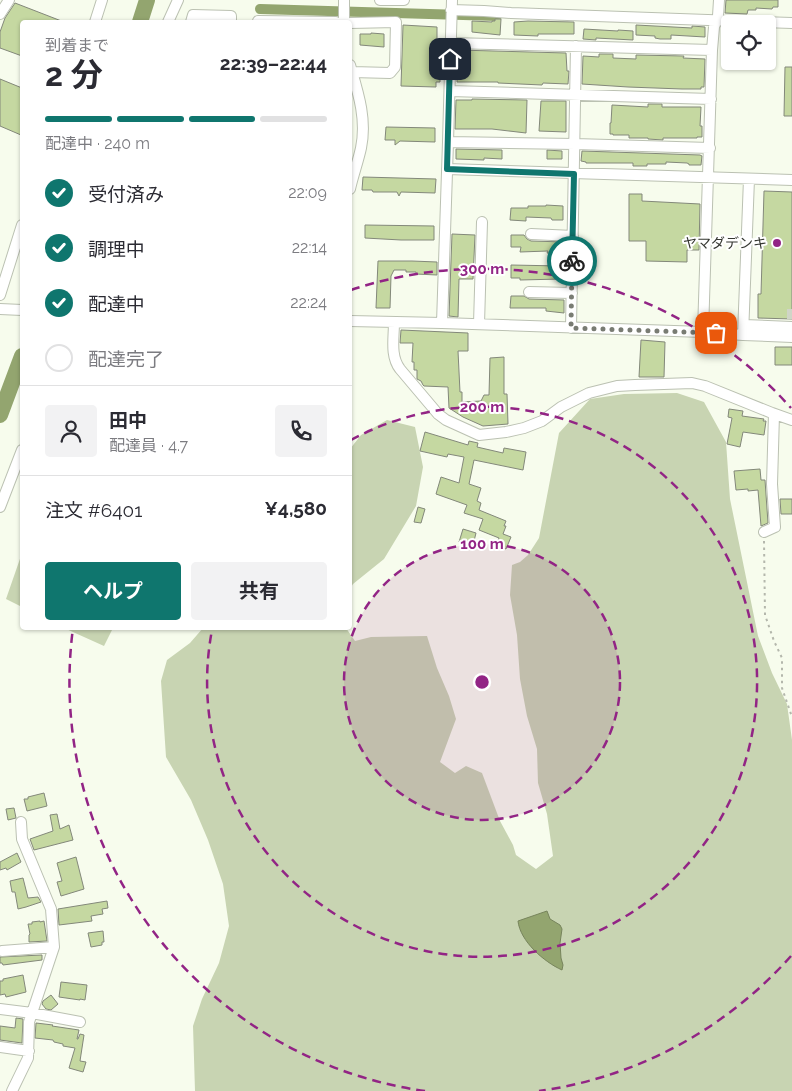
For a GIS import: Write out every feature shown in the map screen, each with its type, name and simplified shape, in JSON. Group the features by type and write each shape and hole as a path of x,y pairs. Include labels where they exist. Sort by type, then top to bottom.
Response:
{"street":[{"path":"0,14 9,0"},
{"path":"96,20 102,0"},
{"path":"169,20 178,0"},
{"path":"380,0 404,0"},
{"path":"703,332 712,50 719,0"},
{"path":"442,323 451,10 484,5 511,13 792,22"},
{"path":"192,20 194,15 231,16 231,20"},
{"path":"272,20 344,15 396,22 395,67 390,73 352,69"},
{"path":"451,43 712,50"},
{"path":"571,328 576,46"},
{"path":"352,73 362,109 363,123 362,146 352,182"},
{"path":"450,91 711,99"},
{"path":"448,142 710,148"},
{"path":"447,169 792,180"},
{"path":"743,330 750,179"},
{"path":"478,324 482,222"},
{"path":"0,295 20,231"},
{"path":"531,234 573,236"},
{"path":"529,292 572,293"},
{"path":"2,309 20,310"},
{"path":"352,320 703,332 792,327"},
{"path":"394,322 394,356 397,365 438,414 446,420 480,435 524,428 542,421 561,407 589,393 616,386 635,385 692,383 792,420"},
{"path":"743,330 792,337"},
{"path":"764,532 775,527 772,484 774,414"},
{"path":"0,507 20,455"},
{"path":"12,1091 26,1064 29,1022 54,947 51,909 22,839 21,822"},
{"path":"2,951 54,947"},
{"path":"0,1009 80,1022"},
{"path":"0,1047 28,1051"}],"path":[{"path":"764,532 765,615 782,658 782,688 792,717"}],"shaded area":[{"path":"677,393 704,402 726,442 730,499 758,636 772,673 787,704 792,740 792,1091 195,1091 193,1026 202,999 219,963 229,926 223,884 208,840 191,800 166,757 161,681 167,660 190,643 201,630 347,630 355,641 371,637 427,636 456,719 440,762 455,773 466,766 482,773 500,821 513,845 516,855 536,869 553,856 547,814 538,783 537,749 527,716 520,679 517,635 510,595 512,565 520,562 528,555 539,538 559,433 590,399 624,394"},
{"path":"387,420 415,427 423,467 416,506 384,559 352,586 352,446 361,435"},
{"path":"20,559 20,606 6,599"},
{"path":"68,630 112,630 104,646"},
{"path":"547,911 550,919 560,925 562,929 560,943 562,970 548,962 534,950 520,929 518,921"}],"building":[{"path":"726,0 778,0 778,7 773,7 772,9 756,8 756,10 748,10 747,14 725,13"},
{"path":"15,3 59,20 20,20 20,55 0,48 0,32 5,18"},
{"path":"495,19 501,19 500,35 472,32 472,21 492,22"},
{"path":"514,22 574,22 574,34 514,35"},
{"path":"403,25 437,27 437,51 441,51 440,58 436,58 436,74 440,75 440,82 436,82 436,87 401,86"},
{"path":"636,25 705,27 705,37 671,35 671,39 660,39 655,38 655,36 636,35"},
{"path":"584,29 633,31 633,40 583,39"},
{"path":"360,34 384,34 384,47 360,45"},
{"path":"458,50 566,53 567,71 569,71 568,84 457,82"},
{"path":"599,54 613,54 613,58 636,59 636,55 684,56 683,58 705,59 704,87 701,87 701,89 682,89 582,84 583,56 599,57"},
{"path":"785,67 792,67 792,116 784,116"},
{"path":"0,79 20,87 20,135 0,126"},
{"path":"456,100 527,100 526,133 492,129 455,129"},
{"path":"541,101 566,101 566,132 539,131"},
{"path":"648,104 662,104 662,107 701,107 700,126 702,126 702,137 663,138 663,140 629,138 629,135 610,134 612,105 648,107"},
{"path":"386,127 435,128 435,142 400,141 395,145 395,140 385,140"},
{"path":"456,149 502,150 502,159 456,159"},
{"path":"547,150 562,151 562,159 547,159"},
{"path":"582,151 702,156 701,165 666,162 666,164 633,166 633,163 586,163 581,161"},
{"path":"363,177 436,179 435,193 401,192 399,196 397,192 362,190"},
{"name":"ヤマダデンキ","path":"764,191 792,192 792,319 758,318 758,294 761,294"},
{"path":"629,194 642,194 642,201 700,204 699,250 687,250 687,262 646,261 646,241 629,241"},
{"path":"546,205 563,206 563,220 526,217 526,221 510,220 511,208"},
{"path":"365,225 434,226 434,240 365,238"},
{"path":"452,234 475,235 473,279 459,279 458,317 449,316"},
{"path":"511,235 524,235 531,241 564,242 566,244 565,254 547,253 548,251 520,252 521,247 511,247"},
{"path":"378,261 437,262 437,275 394,270 391,276 390,308 376,308"},
{"path":"511,265 561,266 561,279 520,280 520,278 511,278"},
{"path":"511,296 524,296 529,299 564,300 564,313 546,311 546,308 510,308"},
{"path":"401,330 468,333 468,351 458,351 462,402 481,401 484,395 489,395 490,358 504,357 504,394 507,394 508,424 483,426 449,408 448,387 424,386 417,379 417,370 414,370 414,362 412,362 413,343 400,343"},
{"path":"641,340 665,342 664,377 639,377"},
{"path":"775,347 792,347 792,365 775,365"},
{"path":"729,409 743,411 742,416 764,419 763,421 766,421 764,435 743,432 740,447 727,444 732,418 728,417"},
{"path":"425,432 468,445 469,441 478,443 477,447 503,453 504,448 526,452 523,470 474,460 469,484 481,488 477,501 481,503 479,510 506,521 503,534 511,537 506,549 496,545 499,538 479,530 483,519 464,513 467,505 436,494 441,477 459,483 464,457 448,454 447,457 420,451"},
{"path":"760,469 761,480 765,480 768,523 761,526 758,490 736,490 734,471"},
{"path":"780,499 792,499 792,514 781,514"},
{"path":"418,507 425,509 421,523 414,522"},
{"path":"463,529 476,533 473,545 459,542"},
{"path":"44,793 47,806 27,811 24,799"},
{"path":"14,808 16,818 8,820 6,809"},
{"path":"57,814 60,829 69,825 73,840 34,850 30,839 53,831 50,815"},
{"path":"17,853 21,862 7,870 6,868 0,870 0,862"},
{"path":"76,857 84,889 61,896 57,882 62,881 57,863"},
{"path":"23,878 28,898 38,897 41,902 18,909 15,892 12,892 10,881"},
{"path":"107,901 108,908 102,909 103,914 91,916 92,921 59,925 58,909"},
{"path":"44,921 47,941 29,942 28,924"},
{"path":"103,931 104,942 102,942 102,945 91,947 88,933"},
{"path":"42,955 42,960 3,965 0,963 0,957"},
{"path":"23,975 26,992 6,997 5,994 0,995 0,981"},
{"path":"61,982 87,985 85,1000 59,997"},
{"path":"51,995 58,1004 51,1010 46,1009 42,1004"},
{"path":"16,1018 23,1019 22,1043 0,1040 0,1026 15,1028"},
{"path":"36,1023 79,1030 77,1039 80,1034 84,1035 80,1061 86,1062 83,1072 69,1068 75,1048 63,1046 63,1044 53,1040 35,1038"}],"waterway":[{"path":"141,20 147,0"},
{"path":"260,9 497,16"},
{"path":"0,415 20,361"}],"tunnel":[{"path":"792,304 792,319"}],"way so far":[{"path":"572,261 571,328 716,333"}],"place":[{"name":"ヤマダデンキ","path":"777,243"}],"route":[{"path":"450,59 447,169 574,174 572,261"}]}
